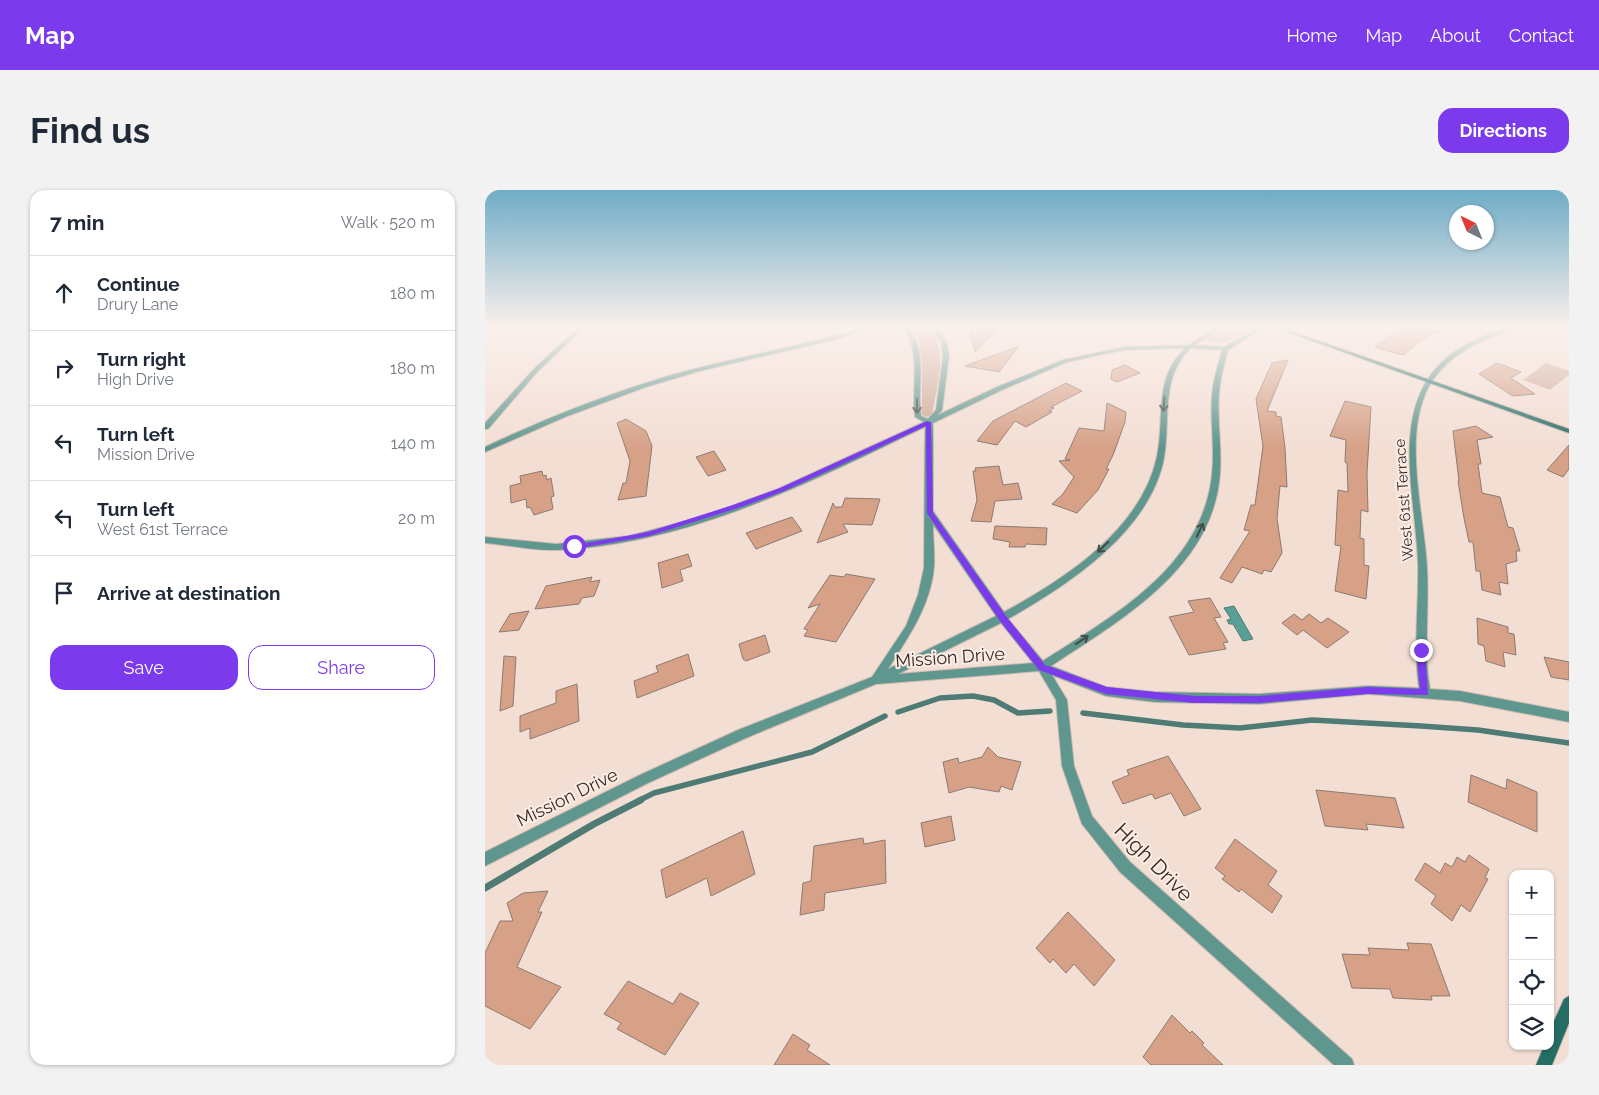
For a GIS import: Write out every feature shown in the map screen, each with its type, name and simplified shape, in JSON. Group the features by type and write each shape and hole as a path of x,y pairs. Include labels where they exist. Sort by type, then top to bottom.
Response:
{"main road":[{"path":"1387,367 1569,431"},
{"path":"1545,1065 1569,1004"}],"street":[{"path":"485,427 539,367"},
{"path":"485,450 595,404 669,378 715,367"},
{"path":"917,367 918,417 929,422"},
{"path":"875,680 910,627 923,595 929,568 929,422 939,410 945,367"},
{"path":"485,540 533,547 574,546 649,534 736,507 782,490 1049,367"},
{"path":"875,680 1003,618 1092,558 1121,530 1141,506 1158,468 1162,449 1164,399 1174,367"},
{"path":"1042,667 1149,593 1179,562 1194,543 1208,514 1215,483 1217,383 1221,367"},
{"name":"West 61st Terrace","path":"1425,693 1421,650 1423,561 1412,438 1415,416 1433,374 1441,367"},
{"path":"486,440 510,438"},
{"name":"High Drive","path":"930,513 1003,618 1042,667 1061,700 1068,766 1087,820 1125,867 1346,1065"},
{"name":"Mission Drive","path":"485,858 644,779 742,734 875,680 1042,667 1106,691 1194,699 1259,699 1368,690 1425,693 1460,696 1569,717"}],"shaded area":[{"path":"922,367 940,367 932,414 928,417 922,415"},
{"path":"1541,367 1557,367 1569,371 1569,375 1550,390 1523,380"}],"water":[{"path":"1234,606 1253,639 1243,641 1233,624 1229,624 1227,620 1231,619 1224,608"}],"building":[{"path":"970,367 1003,367 999,372"},
{"path":"1120,367 1128,367 1140,373 1117,382 1111,379 1112,370"},
{"path":"1270,367 1285,367 1267,411 1276,412 1276,416 1281,417 1285,448 1287,487 1280,486 1277,518 1282,553 1271,572 1264,570 1262,574 1242,567 1232,583 1220,578 1250,531 1244,530 1251,505 1255,505 1263,446 1256,399"},
{"path":"1491,367 1507,367 1521,372 1511,378 1535,394 1513,396 1479,374"},
{"path":"1066,383 1082,391 1051,407 1054,408 1049,411 1052,412 1026,427 1015,421 997,445 977,441 993,421"},
{"path":"1345,401 1371,407 1367,473 1368,512 1361,510 1360,538 1364,539 1364,565 1369,566 1366,599 1335,591 1341,546 1335,545 1338,490 1348,492 1347,463 1345,462 1346,440 1330,436"},
{"path":"1107,403 1126,412 1125,422 1106,469 1109,469 1098,490 1077,513 1052,504 1063,494 1074,477 1059,461 1070,460 1065,459 1079,428 1104,431"},
{"path":"626,419 646,431 652,446 646,496 618,500 623,483 626,483 630,461 617,423"},
{"path":"1476,426 1493,437 1477,440 1481,464 1478,464 1482,493 1500,497 1508,527 1513,528 1520,551 1516,551 1517,561 1506,564 1508,584 1499,582 1501,595 1482,590 1480,571 1476,571 1473,542 1469,542 1458,481 1453,431"},
{"path":"1569,445 1569,469 1563,477 1547,470"},
{"path":"714,451 726,470 708,476 696,457"},
{"path":"999,466 1003,485 1018,483 1022,499 995,501 991,522 971,521 977,500 973,471 976,471 975,468"},
{"path":"542,471 543,476 546,475 547,480 551,478 554,496 551,497 553,509 534,515 530,507 527,508 526,499 511,503 510,486 521,483 520,476"},
{"path":"845,498 880,499 872,525 843,524 848,532 817,543 833,503 835,507 842,507"},
{"path":"792,517 802,531 756,549 746,533"},
{"path":"995,526 1047,528 1046,545 1026,544 1025,547 1009,547 1010,542 993,539"},
{"path":"688,554 692,566 680,570 683,581 662,588 658,563"},
{"path":"846,574 875,579 836,642 804,636 808,630 804,629 820,604 808,608 830,575 844,577"},
{"path":"592,577 590,582 600,580 594,596 582,598 579,604 535,609 546,586"},
{"path":"1210,598 1221,617 1214,618 1228,642 1223,643 1226,649 1189,655 1169,617 1194,612 1188,601"},
{"path":"529,611 519,630 499,632 510,614"},
{"path":"1294,614 1302,620 1309,614 1321,623 1328,618 1349,632 1327,648 1303,630 1297,635 1282,623"},
{"path":"1477,618 1508,627 1508,633 1514,634 1516,655 1503,652 1505,667 1486,661 1484,646 1478,644"},
{"path":"765,635 770,652 746,661 743,659 739,644"},
{"path":"688,654 694,676 637,698 634,681 658,672 656,666"},
{"path":"504,656 516,657 513,706 500,711"},
{"path":"1544,657 1569,662 1569,680 1551,677"},
{"path":"577,684 579,721 530,739 530,728 520,732 520,716 556,703 556,691"},
{"path":"988,747 998,757 1021,762 1012,790 1001,786 999,792 969,787 949,793 943,762 958,758 959,763 982,757"},
{"path":"1168,756 1201,809 1184,816 1171,793 1155,799 1152,794 1123,804 1112,782 1129,775 1127,770"},
{"path":"1471,775 1506,789 1507,779 1537,792 1537,832 1468,802"},
{"path":"1316,790 1395,798 1404,828 1366,824 1368,830 1325,826"},
{"path":"951,816 955,840 925,847 921,823"},
{"path":"743,831 755,874 711,896 707,878 666,898 661,870"},
{"path":"863,838 864,844 885,840 886,883 825,893 824,910 800,915 803,883 811,881 814,846"},
{"path":"1235,839 1277,871 1268,885 1282,896 1272,913 1241,889 1239,892 1222,879 1225,876 1215,868"},
{"path":"1469,855 1489,869 1485,878 1488,879 1470,912 1461,905 1452,921 1431,904 1436,896 1415,880 1425,863 1440,873 1445,863 1452,867 1457,857 1465,862"},
{"path":"548,891 538,912 542,912 517,967 561,987 530,1029 485,1006 485,953 500,921 513,921 507,903 523,893"},
{"path":"1068,912 1115,960 1094,986 1074,964 1066,973 1053,959 1050,963 1036,948"},
{"path":"1407,943 1431,944 1450,996 1431,996 1432,1000 1393,998 1390,989 1352,988 1342,954 1370,955 1368,948 1409,950"},
{"path":"628,981 673,1004 680,993 699,1003 665,1055 617,1029 621,1023 604,1014"},
{"path":"1172,1015 1190,1033 1192,1031 1204,1043 1202,1045 1223,1065 1151,1065 1143,1057"},
{"path":"793,1034 810,1045 807,1050 830,1065 774,1065"}],"waterway":[{"path":"898,712 940,698 973,696 994,700 1018,713 1050,711"},
{"path":"1083,713 1183,725 1240,728 1312,720 1421,726 1478,730 1569,743"},
{"path":"638,801 654,793 812,752 885,716"},
{"path":"485,888 594,824 641,800"}],"route":[{"path":"574,546 612,542 649,534 736,507 782,490 929,422 930,513 1003,618 1042,667 1106,691 1155,697 1259,699 1368,690 1425,693 1421,650"}]}
